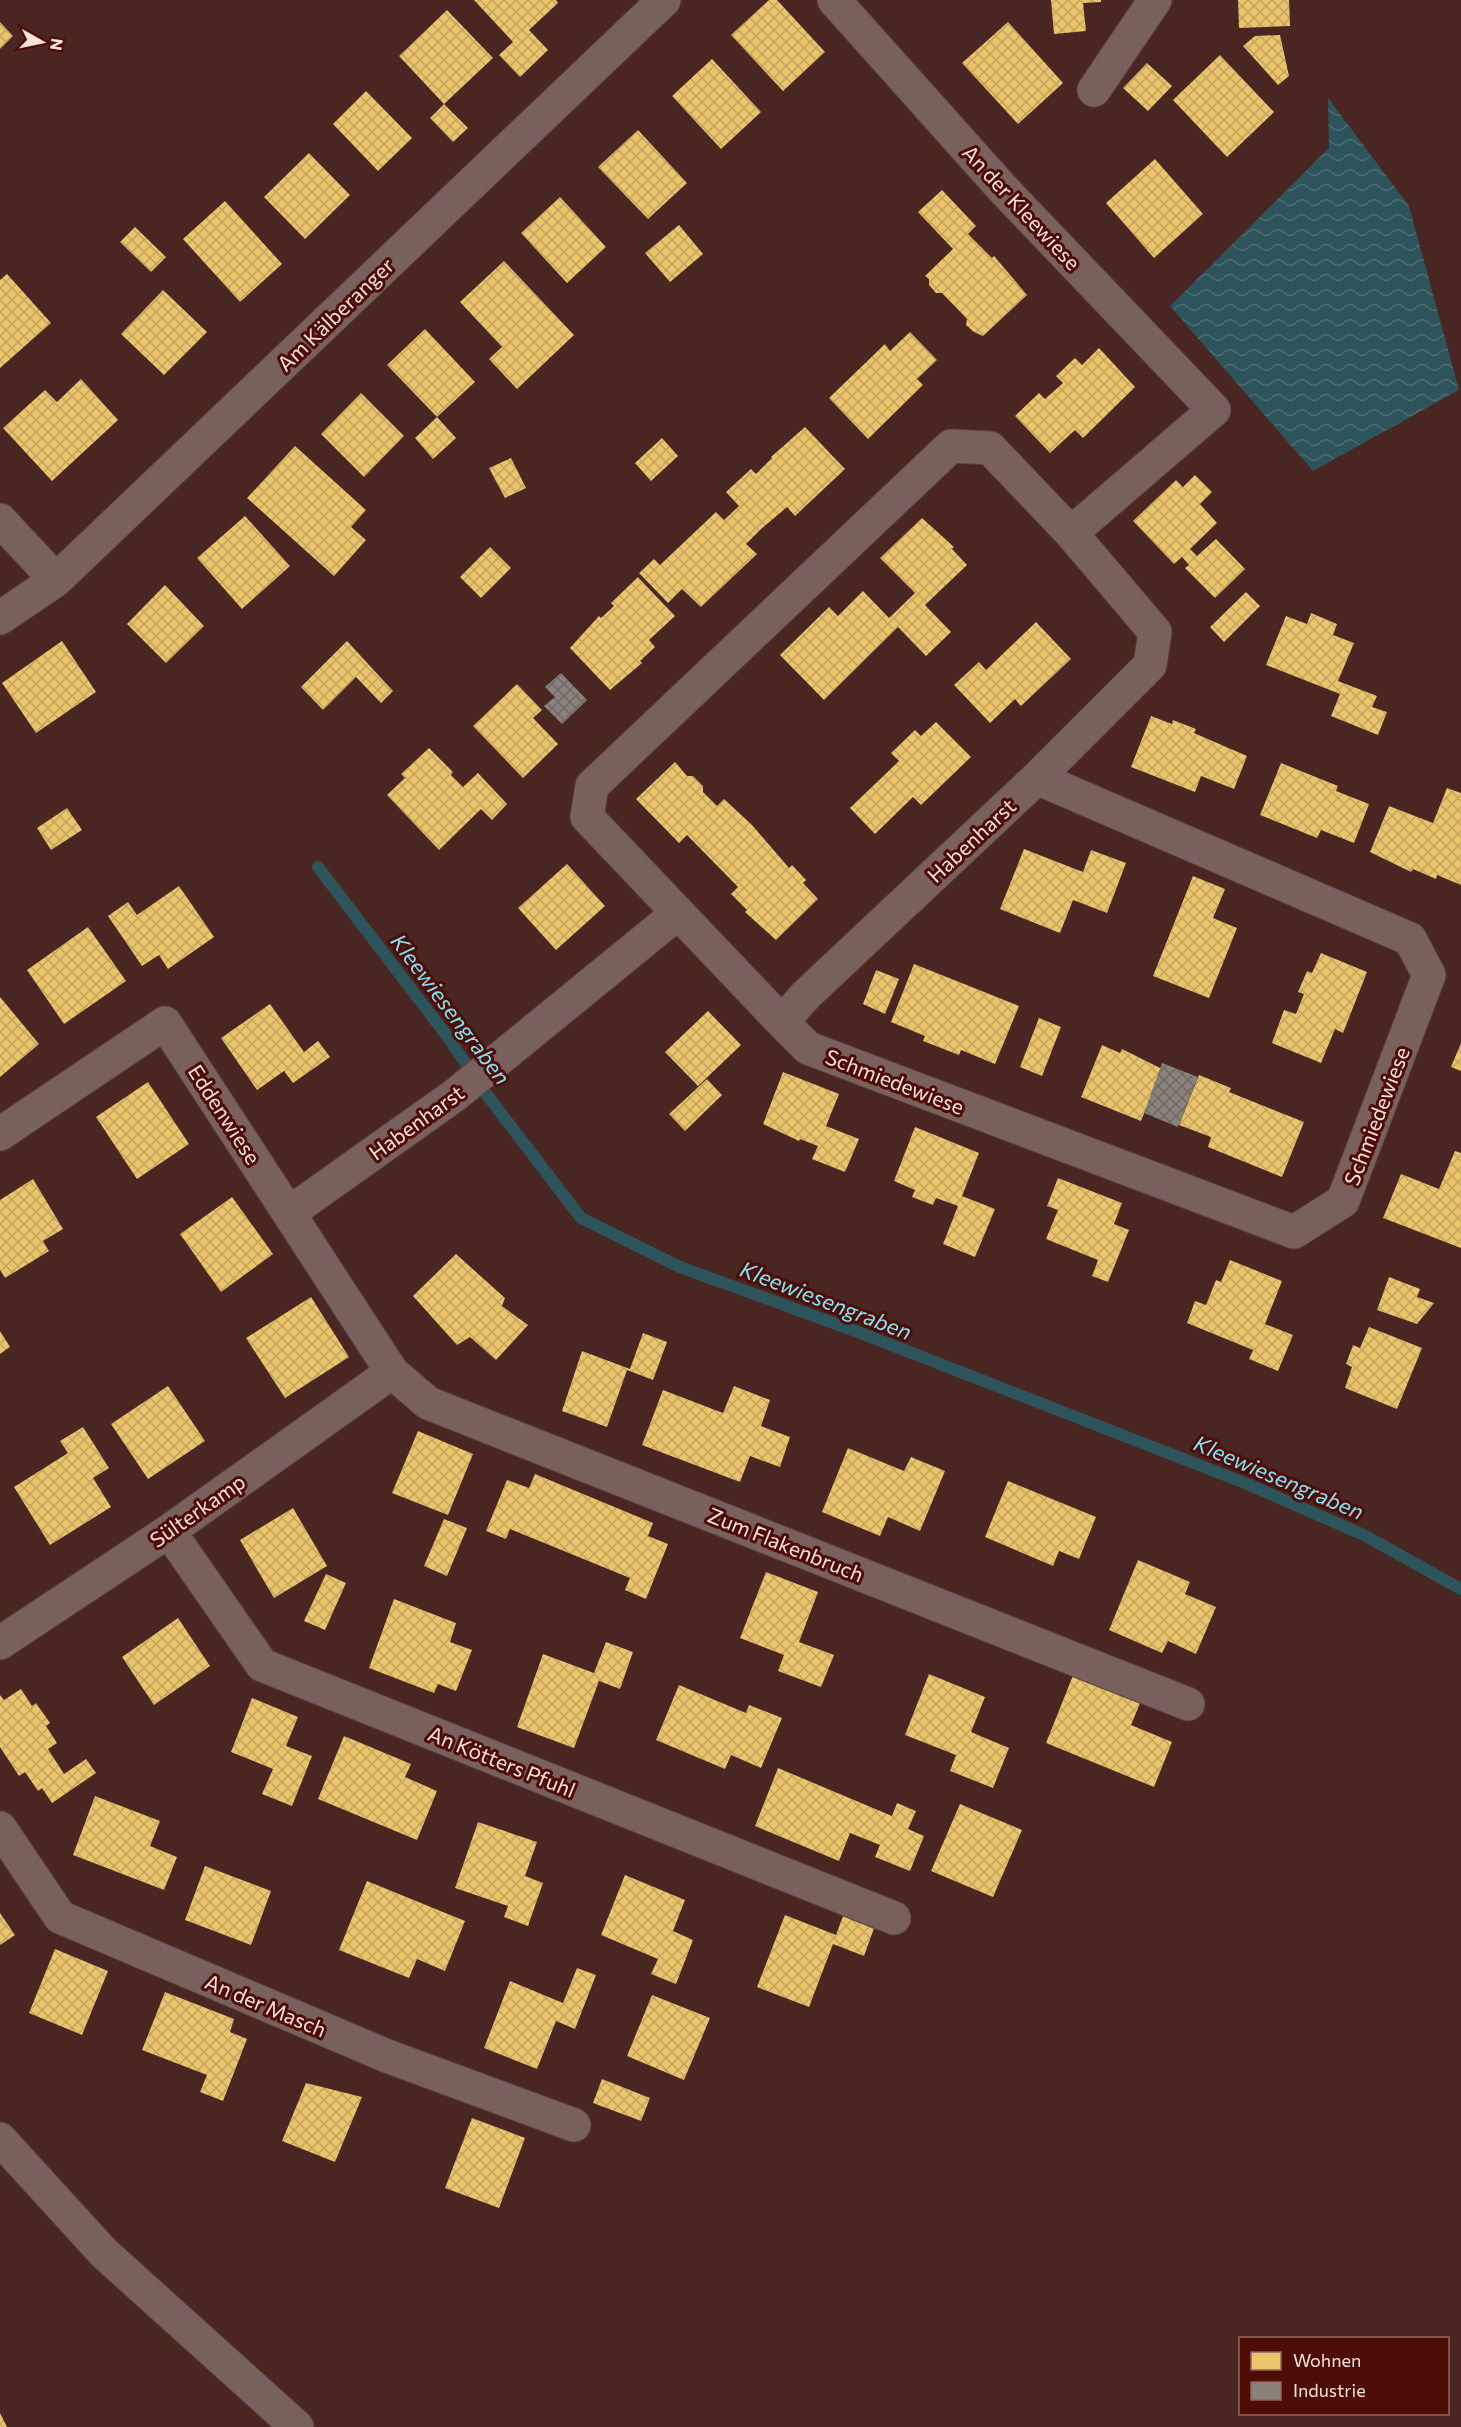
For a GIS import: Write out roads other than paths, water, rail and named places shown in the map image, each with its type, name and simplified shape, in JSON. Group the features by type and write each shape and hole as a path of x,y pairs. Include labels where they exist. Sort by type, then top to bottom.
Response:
{"street":[{"name":"Am Kälberanger","path":"0,618 56,580 663,0"},
{"name":"An der Kleewiese","path":"834,0 1003,189 1214,410 1071,533"},
{"path":"1094,90 1155,0"},
{"name":"Habenharst","path":"951,446 990,448 1071,533 1155,632 1150,665 1037,778 806,995 782,1022 587,817 592,786 951,446"},
{"path":"0,520 56,580"},
{"name":"Schmiedewiese","path":"782,1022 808,1048 1294,1232 1343,1201 1429,975 1410,939 1037,778"},
{"name":"Habenharst","path":"289,1213 455,1095 678,913"},
{"name":"Eddenwiese","path":"0,1134 165,1023 392,1372"},
{"name":"Sülterkamp","path":"0,1643 169,1531 392,1372"},
{"name":"Zum Flakenbruch","path":"392,1372 428,1403 1188,1704"},
{"name":"An Kötters Pfuhl","path":"169,1531 262,1665 894,1918"},
{"name":"An der Masch","path":"0,1828 60,1917 387,2056 574,2125"},
{"path":"0,2139 104,2253 297,2427"}],"water":[{"path":"1328,98 1409,206 1459,390 1313,471 1170,306 1329,148"}],"waterway":[{"name":"Kleewiesengraben","path":"318,867 447,1036 487,1095 581,1218 680,1267 858,1332 1245,1483 1364,1535 1461,1589"}]}
